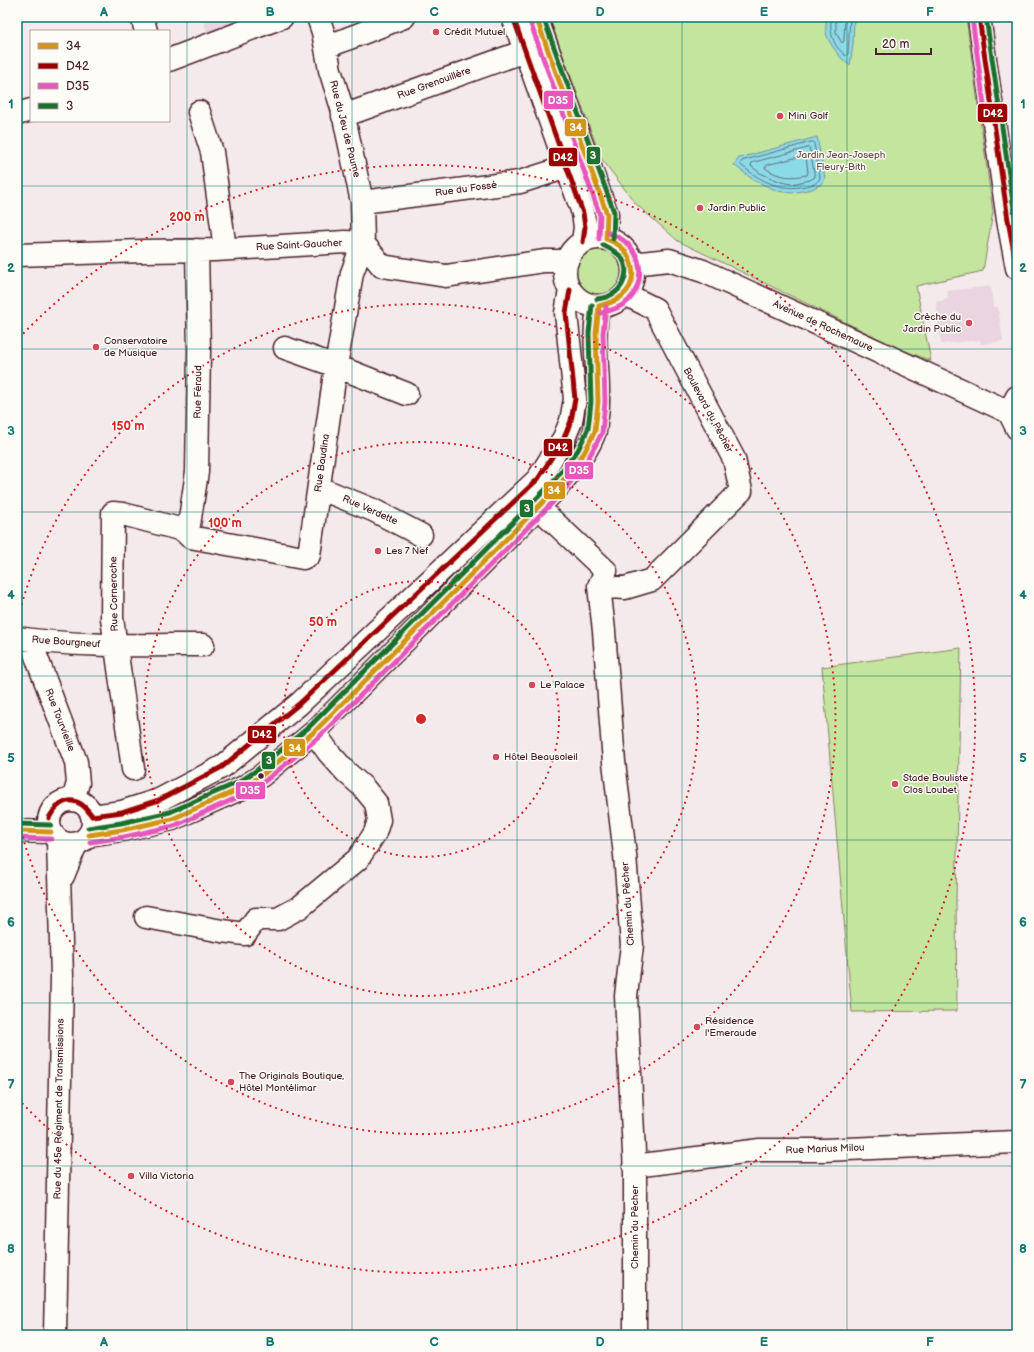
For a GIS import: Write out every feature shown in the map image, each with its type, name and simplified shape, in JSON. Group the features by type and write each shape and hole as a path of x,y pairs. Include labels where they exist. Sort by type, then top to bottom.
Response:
{"street":[{"path":"142,17 146,30"},
{"path":"170,60 282,17"},
{"name":"Rue du Jeu de Paume","path":"318,17 323,32 330,70 343,116 362,202 363,243"},
{"path":"326,47 404,17"},
{"path":"513,17 583,213 585,227 583,242"},
{"path":"536,17 607,214 606,239"},
{"path":"979,17 1006,205 1017,268"},
{"name":"Rue Grenouillère","path":"343,116 525,51"},
{"path":"17,114 30,110"},
{"path":"199,112 212,152 226,249"},
{"name":"Rue du Fossé","path":"362,202 520,182 567,167"},
{"path":"594,239 606,239 614,241 626,251 632,264 632,280 625,294 613,303 599,306 590,305 582,302 570,290 565,276 567,261 573,250 583,242 594,239"},
{"name":"Rue Saint-Gaucher","path":"17,255 226,249 345,242 363,243"},
{"path":"363,243 382,266 446,276 544,261 567,261"},
{"name":"Rue Baudina","path":"183,530 190,537 303,558 309,555 336,366 352,273 363,243"},
{"name":"Rue Féraud","path":"183,530 189,525 198,472 199,351 197,250"},
{"name":"Avenue de Rochemaure","path":"632,264 669,260 703,271 1014,412"},
{"path":"17,817 69,831 159,800 222,767 299,704 538,479 564,438 571,421 575,399 566,312 570,290"},
{"name":"Boulevard du Pêcher","path":"602,578 626,588 652,580 741,491 734,459 655,309 625,294"},
{"path":"17,831 122,830 172,819 242,788 261,776 314,732 558,487 579,459 595,431 599,401 595,341 599,306"},
{"path":"285,348 407,394"},
{"name":"Rue Verdette","path":"319,488 373,510 421,535"},
{"path":"538,507 602,578"},
{"name":"Rue Corneroche","path":"133,769 112,618 113,513 123,514 183,530"},
{"name":"Chemin du Pêcher","path":"602,578 604,631 613,747 625,855 632,945 626,996 634,1166 635,1335"},
{"name":"Rue Bourgneuf","path":"25,639 48,642 116,645 203,645"},
{"name":"Rue Tourvieille","path":"25,639 36,656 76,762 78,783 73,800"},
{"path":"146,917 245,934 256,919 278,919 300,907 358,859 368,845 379,820 376,803 363,787 346,772 314,732"},
{"path":"73,800 88,808 69,831 52,810 58,804 73,800"},
{"name":"Rue du 45e Régiment de Transmissions","path":"55,1335 62,977 60,883 69,831"},
{"name":"Rue Marius Milou","path":"634,1166 760,1150 823,1150 1017,1142"}],"shaded area":[{"path":"203,17 258,17 208,37"},
{"name":"Crèche du Jardin Public","path":"991,286 993,307 998,307 1003,341 981,344 980,340 941,344 936,302 948,299 947,291"}],"green space":[{"name":"Jardin Jean-Joseph Fleury-Bith","path":"549,17 966,17 993,212 983,271 916,286 931,361 898,348 678,241 636,204 601,158"},
{"path":"594,247 604,247 616,254 623,266 623,276 616,288 604,295 594,295 586,291 579,284 575,276 575,266 579,258 586,251"},
{"name":"Stade Bouliste Clos Loubet","path":"961,648 956,901 957,1011 852,1012 822,667"}],"water":[{"path":"827,17 854,17 853,44 850,65 840,57 827,36"},
{"path":"817,137 825,178 823,183 812,189 792,193 778,191 755,181 734,165 739,158"}],"transit line":[{"name":"D42","path":"513,17 583,213 585,227 583,242"},
{"name":"34","path":"536,17 607,214 606,239"},
{"name":"3","path":"543,17 614,212 613,239"},
{"name":"D42","path":"979,17 1008,220 1017,268"},
{"name":"3","path":"986,17 1017,230"},
{"name":"D35","path":"972,18 985,112"},
{"name":"D35","path":"529,19 600,215 599,239"},
{"name":"D35","path":"601,313 619,307 629,300 638,285 640,268 635,253 630,246 623,240 609,233"},
{"name":"34","path":"599,306 614,301 627,291 631,285 633,271 629,257 625,251 620,246 606,239"},
{"name":"3","path":"597,299 606,297 619,289 626,273 624,262 621,257 603,245"},
{"name":"D42","path":"92,816 122,812 159,800 222,767 299,704 538,479 564,438 571,421 575,399 566,313 570,290"},
{"name":"3","path":"88,828 121,823 170,812 239,782 257,770 309,727 553,482 578,450 588,429 591,402 589,333 592,305"},
{"name":"34","path":"89,835 122,830 172,819 242,788 261,776 314,732 558,487 584,453 595,431 598,402 596,333 599,306"},
{"name":"D35","path":"90,842 124,837 174,826 245,794 265,781 319,737 563,492 589,457 602,433 605,402 603,333 606,307"},
{"name":"D42","path":"49,818 59,805 70,801 81,804 92,816"},
{"name":"3","path":"17,824 51,825"},
{"name":"34","path":"17,831 51,832"},
{"name":"D35","path":"17,838 51,839"}],"place":[{"name":"Crédit Mutuel","path":"436,32"},
{"name":"Mini Golf","path":"780,116"},
{"name":"Jardin Public","path":"700,208"},
{"name":"Crèche du Jardin Public","path":"969,323"},
{"name":"Conservatoire de Musique","path":"96,347"},
{"name":"Les 7 Nef","path":"378,551"},
{"name":"Le Palace","path":"532,685"},
{"name":"Hôtel Beausoleil","path":"496,757"},
{"name":"Stade Bouliste Clos Loubet","path":"895,784"},
{"name":"Résidence l'Emeraude","path":"697,1027"},
{"name":"The Originals Boutique, Hôtel Montélimar","path":"231,1082"},
{"name":"Villa Victoria","path":"131,1176"}]}
